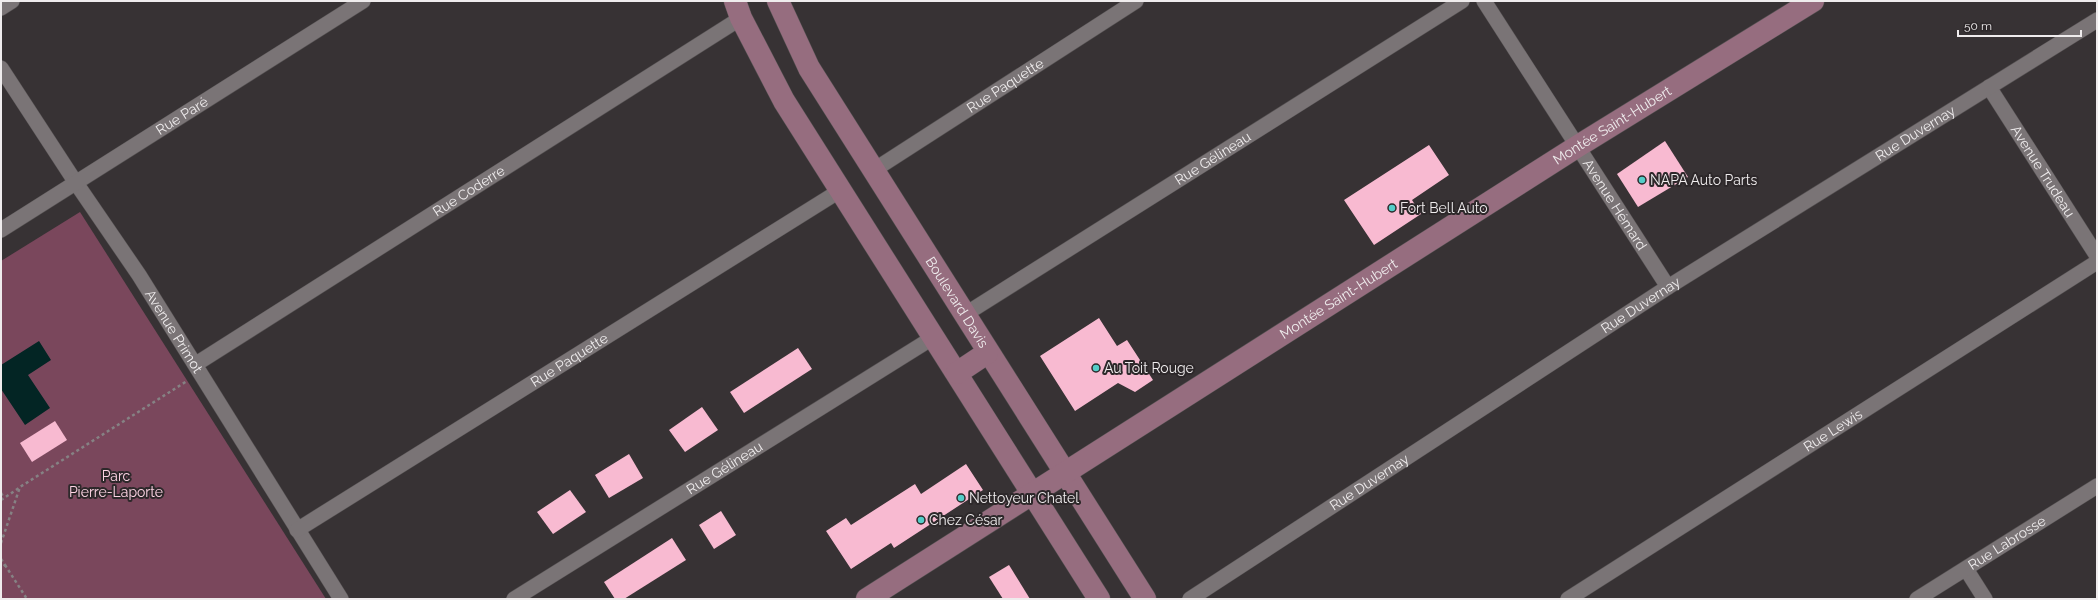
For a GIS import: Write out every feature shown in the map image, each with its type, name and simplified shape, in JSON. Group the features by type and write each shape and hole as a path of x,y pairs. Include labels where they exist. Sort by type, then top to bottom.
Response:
{"street":[{"path":"1,8 12,1"},
{"name":"Rue Paré","path":"1,230 363,1"},
{"name":"Boulevard Davis","path":"778,1 809,68 1144,599"},
{"name":"Rue Paquette","path":"874,170 1136,1"},
{"name":"Rue Gélineau","path":"964,315 1462,1"},
{"name":"Avenue Hémard","path":"1484,1 1668,287"},
{"name":"Montée Saint-Hubert","path":"867,599 1578,146 1813,1"},
{"path":"738,10 784,101 957,373 1098,599"},
{"name":"Rue Coderre","path":"198,368 738,10"},
{"name":"Rue Duvernay","path":"1190,599 1668,287 2097,20"},
{"name":"Avenue Primot","path":"1,68 198,368 341,599"},
{"name":"Avenue Trudeau","path":"1989,87 2097,256"},
{"name":"Rue Paquette","path":"297,530 840,190"},
{"name":"Rue Lewis","path":"1568,599 2097,262"},
{"name":"Rue Gélineau","path":"514,599 934,337"},
{"path":"957,373 988,353"},
{"name":"Rue Labrosse","path":"1917,599 2097,486"},
{"path":"1966,568 1985,599"}],"path":[{"path":"1,493 2,499 198,368"},
{"path":"1,543 20,487"},
{"path":"1,559 27,599"},
{"path":"1,568 5,565"}],"green space":[{"name":"Parc Pierre-Laporte","path":"80,212 326,599 1,599 1,261"}],"water":[{"path":"39,341 51,360 28,375 50,408 25,425 1,389 1,365"}],"building":[{"path":"1665,141 1688,177 1638,207 1617,174"},
{"path":"1429,145 1449,175 1412,200 1421,214 1374,245 1344,200"},
{"name":"Au Toit Rouge","path":"1099,318 1117,346 1127,340 1153,380 1135,392 1118,383 1075,411 1040,356"},
{"path":"798,348 812,369 744,413 730,392"},
{"path":"702,407 718,430 685,452 669,430"},
{"path":"55,421 67,440 32,462 20,443"},
{"path":"629,454 643,478 609,498 595,475"},
{"path":"966,464 983,490 894,548 891,543 851,569 826,531 846,518 851,525 915,484 921,494"},
{"path":"570,490 586,512 553,534 537,512"},
{"path":"721,511 736,535 714,549 699,525"},
{"path":"672,538 686,560 624,599 615,599 604,582"},
{"path":"1009,565 1030,599 1003,599 989,577"}],"place":[{"name":"NAPA Auto Parts","path":"1642,180"},
{"name":"Fort Bell Auto","path":"1392,208"},
{"name":"Au Toit Rouge","path":"1096,368"},
{"name":"Nettoyeur Chatel","path":"961,498"},
{"name":"Chez César","path":"921,520"}]}
